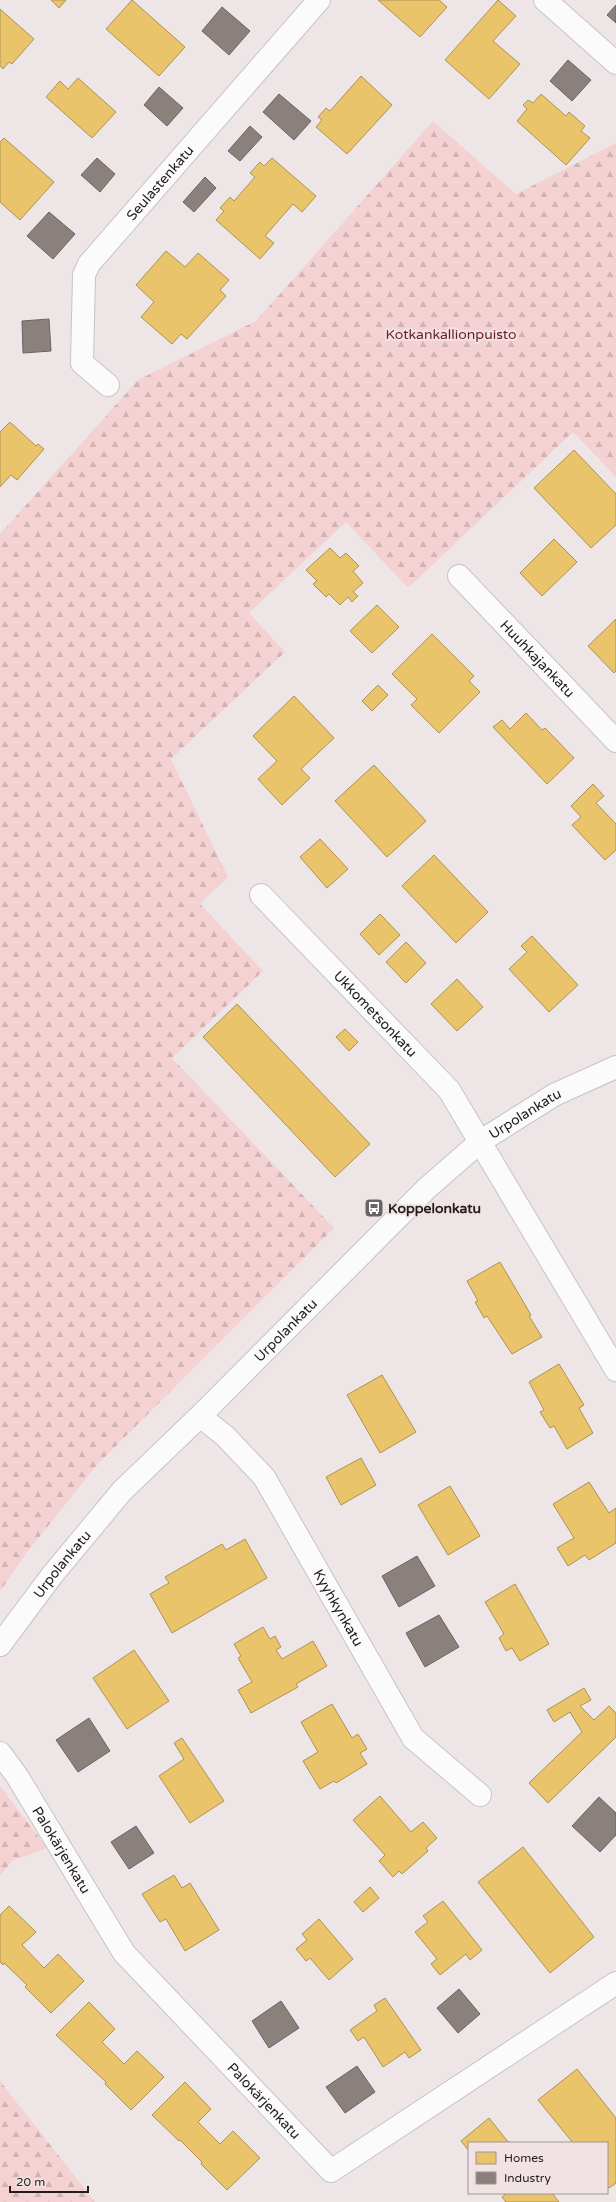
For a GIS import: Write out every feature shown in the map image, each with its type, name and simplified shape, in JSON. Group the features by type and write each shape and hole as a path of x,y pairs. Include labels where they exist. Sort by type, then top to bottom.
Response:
{"street":[{"name":"Seulastenkatu","path":"108,385 82,363 84,275 89,264 319,0"},
{"path":"545,0 616,63"},
{"name":"Huuhkajankatu","path":"459,576 616,741"},
{"name":"Ukkometsonkatu","path":"261,895 449,1090 481,1141"},
{"name":"Urpolankatu","path":"0,1645 54,1574 122,1491 200,1416 412,1203 481,1141 554,1095 616,1067"},
{"path":"481,1141 616,1370"},
{"name":"Kyyhkynkatu","path":"200,1416 225,1436 264,1477 413,1738 480,1795"},
{"name":"Palokärjenkatu","path":"0,1754 18,1776 124,1953 331,2171 616,1983"}],"green space":[{"name":"Kotkankallionpuisto","path":"433,121 516,194 616,143 616,477 573,432 408,588 346,522 249,613 285,652 171,759 228,877 200,904 263,971 172,1058 334,1228 97,1465 28,1551 0,1591 0,534 138,380 256,321"},
{"path":"0,1786 47,1848 12,1861 0,1876"},
{"path":"0,2081 95,2202 0,2202"}],"building: Homes":[{"path":"51,0 66,0 59,8"},
{"path":"132,0 185,47 159,76 106,29"},
{"path":"378,0 439,0 447,7 420,37"},
{"path":"498,0 516,16 493,41 520,64 489,99 445,60"},
{"path":"0,9 34,39 12,64 9,62 3,69 0,66"},
{"path":"361,76 392,105 347,154 316,127 322,120 318,117 326,108 330,111"},
{"path":"78,78 116,112 92,138 46,97 60,81 68,89"},
{"path":"541,94 566,116 569,112 585,126 581,131 590,138 566,165 517,121 527,109 523,105 528,100 533,103"},
{"path":"4,138 54,182 20,220 0,202 0,142"},
{"path":"272,158 316,196 302,212 293,204 265,236 274,243 260,259 216,220 224,211 220,208 230,197 234,201 255,177 250,173 260,162 264,166"},
{"path":"166,251 185,267 198,253 229,280 220,290 226,296 187,339 181,334 172,344 141,317 154,302 136,285"},
{"path":"10,422 36,446 38,444 44,449 17,480 11,475 0,487 0,432"},
{"path":"574,450 616,494 616,525 591,548 534,488"},
{"path":"554,539 577,562 542,596 520,573"},
{"path":"330,548 340,558 346,553 359,566 353,571 363,583 353,592 358,596 352,602 348,597 340,605 329,594 326,597 313,584 317,581 306,570"},
{"path":"377,605 399,627 372,653 350,631"},
{"path":"616,619 616,671 614,673 588,646"},
{"path":"432,634 474,676 469,681 480,692 439,733 411,705 417,699 392,674"},
{"path":"378,685 388,695 372,711 362,701"},
{"path":"294,696 334,738 301,769 310,778 282,805 258,779 277,761 253,736"},
{"path":"526,713 542,730 545,728 574,758 547,784 493,727 502,720 510,729"},
{"path":"374,765 426,821 387,857 335,801"},
{"path":"593,784 604,796 596,803 616,824 616,850 605,860 572,825 581,817 571,806"},
{"path":"320,839 348,869 327,888 300,857"},
{"path":"434,855 488,912 456,943 402,886"},
{"path":"380,914 400,935 379,955 360,934"},
{"path":"532,936 578,985 549,1012 509,969 527,952 521,946"},
{"path":"406,942 426,963 406,983 386,962"},
{"path":"457,979 483,1007 457,1031 431,1004"},
{"path":"237,1004 370,1144 335,1177 203,1037"},
{"path":"345,1029 358,1042 349,1051 336,1037"},
{"path":"500,1262 542,1337 512,1354 487,1316 484,1318 475,1302 478,1301 467,1281"},
{"path":"559,1364 584,1405 579,1408 593,1433 567,1449 554,1426 550,1428 540,1412 544,1410 529,1382"},
{"path":"382,1375 416,1432 380,1453 347,1395"},
{"path":"361,1458 376,1485 341,1505 326,1477"},
{"path":"589,1482 609,1513 616,1508 616,1543 589,1560 585,1555 568,1566 557,1548 574,1538 553,1504"},
{"path":"450,1486 480,1536 448,1555 418,1505"},
{"path":"245,1539 267,1578 172,1633 150,1594 169,1583 165,1577 222,1544 226,1550"},
{"path":"515,1584 549,1644 520,1661 512,1648 506,1651 499,1638 504,1634 485,1602"},
{"path":"263,1627 270,1639 275,1636 281,1647 276,1650 282,1659 313,1641 327,1666 296,1684 298,1687 251,1713 238,1690 252,1682 238,1658 241,1656 234,1644"},
{"path":"134,1650 169,1701 127,1729 93,1678"},
{"path":"584,1688 591,1700 580,1706 594,1720 609,1706 616,1713 616,1737 548,1803 529,1783 582,1732 570,1712 554,1722 547,1710"},
{"path":"332,1704 352,1738 358,1734 367,1749 360,1753 367,1764 336,1783 334,1781 320,1789 303,1761 318,1752 301,1722"},
{"path":"182,1738 224,1801 190,1823 159,1776 184,1759 174,1743"},
{"path":"380,1796 411,1832 423,1822 437,1838 426,1848 428,1851 402,1874 399,1871 393,1877 379,1861 385,1855 353,1820"},
{"path":"523,1847 594,1937 550,1973 478,1882"},
{"path":"174,1875 182,1888 190,1883 219,1930 185,1951 166,1919 160,1922 142,1894"},
{"path":"370,1887 379,1898 363,1912 354,1902"},
{"path":"443,1901 482,1950 470,1960 466,1954 440,1975 431,1964 437,1959 415,1932 428,1922 423,1916"},
{"path":"9,1906 36,1932 22,1945 44,1968 58,1954 84,1981 51,2013 25,1987 27,1985 4,1963 3,1965 0,1962 0,1915"},
{"path":"319,1919 353,1959 329,1980 310,1958 306,1961 296,1949 307,1940 302,1934"},
{"path":"385,1998 421,2050 409,2058 405,2052 383,2067 364,2037 358,2041 350,2030 377,2011 374,2005"},
{"path":"89,2002 115,2029 102,2042 124,2064 137,2051 164,2077 131,2110 105,2084 106,2082 56,2035"},
{"path":"577,2069 616,2118 616,2183 609,2188 608,2187 608,2142 572,2142 538,2100"},
{"path":"185,2082 211,2109 198,2122 220,2144 233,2131 260,2158 227,2190 180,2140 179,2141 152,2115"},
{"path":"489,2118 508,2142 468,2142 468,2150 461,2141"},
{"path":"506,2194 553,2194 559,2202 506,2202 502,2197"}],"building: Industry":[{"path":"616,5 616,23 607,15"},
{"path":"222,7 250,31 229,55 202,31"},
{"path":"568,60 591,80 572,101 550,81"},
{"path":"159,87 183,108 167,126 144,105"},
{"path":"279,94 311,121 294,140 263,112"},
{"path":"250,126 262,137 240,161 228,151"},
{"path":"97,158 115,174 100,192 81,175"},
{"path":"205,177 216,188 194,212 183,202"},
{"path":"49,212 75,234 53,259 27,236"},
{"path":"49,319 51,351 23,353 22,321"},
{"path":"417,1556 435,1586 399,1607 382,1576"},
{"path":"439,1615 459,1647 425,1667 406,1633"},
{"path":"89,1718 110,1751 78,1772 56,1740"},
{"path":"599,1797 616,1813 616,1835 600,1852 572,1826"},
{"path":"136,1826 154,1853 129,1869 111,1842"},
{"path":"459,1989 480,2014 458,2033 437,2008"},
{"path":"281,2001 299,2028 269,2048 252,2021"},
{"path":"357,2066 375,2092 345,2113 326,2087"}],"place":[{"name":"Koppelonkatu","path":"374,1208"}]}
